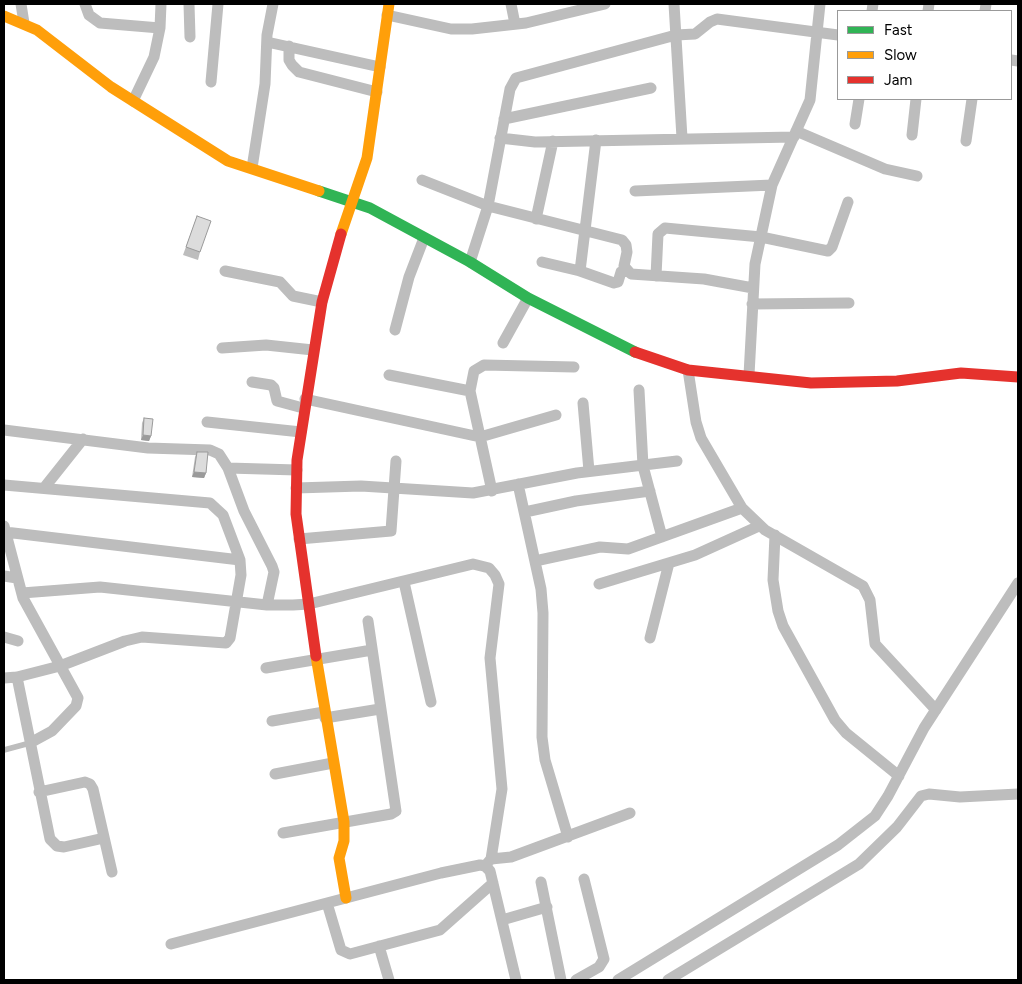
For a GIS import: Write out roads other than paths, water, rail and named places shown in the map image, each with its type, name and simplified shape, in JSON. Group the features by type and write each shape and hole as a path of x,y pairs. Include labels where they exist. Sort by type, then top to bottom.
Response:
{"street":[{"path":"21,4 24,23"},
{"path":"85,4 89,15 100,23 160,28"},
{"path":"133,101 154,57 160,28 161,4"},
{"path":"189,4 190,37"},
{"path":"211,82 218,4"},
{"path":"252,168 265,84 267,42 272,4"},
{"path":"511,4 515,24"},
{"path":"346,898 339,858 344,841 344,822 324,715 298,539 296,488 304,404 322,302 351,200 367,158 388,9 462,30 515,24 605,4"},
{"path":"674,4 682,138"},
{"path":"749,376 753,288 761,237 772,185 810,100 820,4"},
{"path":"4,16 24,23 48,38 133,101 228,162 351,200 470,262 528,298 620,346 688,370 810,383 897,381 961,374 1018,377"},
{"path":"470,262 488,206 510,90 513,81 522,75 676,35 695,34 710,22 718,20 837,35"},
{"path":"267,42 380,67"},
{"path":"289,46 289,60 299,72 377,92"},
{"path":"504,119 651,88"},
{"path":"855,124 859,100"},
{"path":"912,134 916,100"},
{"path":"966,141 972,100"},
{"path":"500,138 553,141 795,134 877,166 917,176"},
{"path":"580,271 596,140"},
{"path":"536,219 553,141"},
{"path":"422,180 488,206 622,240 626,245 624,266 632,274 704,279 753,288"},
{"path":"635,191 772,185"},
{"path":"656,276 658,234 665,228 761,237 824,251 831,250 848,202"},
{"path":"395,330 408,277 424,238"},
{"path":"542,262 580,271 614,283 618,282 621,272 627,271"},
{"path":"225,271 280,282 293,296 322,302"},
{"path":"503,343 528,298"},
{"path":"752,304 849,303"},
{"path":"222,348 274,345 314,350"},
{"path":"492,491 470,391 472,375 476,368 484,365 574,367"},
{"path":"688,370 696,422 701,438 742,508 759,526 863,586 870,600 875,644 936,710"},
{"path":"389,375 470,391"},
{"path":"252,382 274,388 276,401 304,404 480,437 556,415"},
{"path":"639,390 643,466 662,537"},
{"path":"583,403 589,472"},
{"path":"207,422 301,432"},
{"path":"4,430 148,448 210,450 219,454 228,468 244,511 274,572 267,605"},
{"path":"44,488 83,439"},
{"path":"298,539 390,531 396,461"},
{"path":"296,488 361,486 473,493 589,472 677,461"},
{"path":"228,468 297,470"},
{"path":"518,484 535,560 544,614 542,737 550,780 568,837"},
{"path":"4,485 210,503 223,515 240,560 241,574 234,601 230,638 226,643 142,637 125,641 60,666 17,677 4,678"},
{"path":"524,512 576,501 650,491"},
{"path":"535,560 600,547 628,549 742,508"},
{"path":"599,584 695,555 759,526"},
{"path":"30,743 52,732 78,702 22,593 4,529 240,560"},
{"path":"775,536 773,580 778,611 783,626 835,720 846,733 899,776"},
{"path":"650,638 669,563"},
{"path":"22,593 100,587 267,605 309,604 473,564 489,568 495,575 498,584 490,658 502,789 488,862 516,980"},
{"path":"4,576 17,578"},
{"path":"404,582 431,702"},
{"path":"618,980 838,845 875,816 899,776 924,728 1018,583"},
{"path":"283,833 391,814 396,811 397,806 380,709 368,621"},
{"path":"4,637 18,641"},
{"path":"266,668 372,650"},
{"path":"17,677 50,839 57,846 64,847 104,838"},
{"path":"272,721 380,709"},
{"path":"275,774 333,763"},
{"path":"39,792 85,782 90,784 94,789 112,872"},
{"path":"668,980 859,864 897,827 921,796 929,794 960,797 1018,794"},
{"path":"171,944 441,873 511,857 630,813"},
{"path":"576,980 599,967 604,959 584,879"},
{"path":"541,882 561,980"},
{"path":"327,903 343,952 350,954 440,930 493,883"},
{"path":"502,920 547,907"},
{"path":"379,946 389,980"}],"lane":[{"path":"4,750 30,743"}]}
